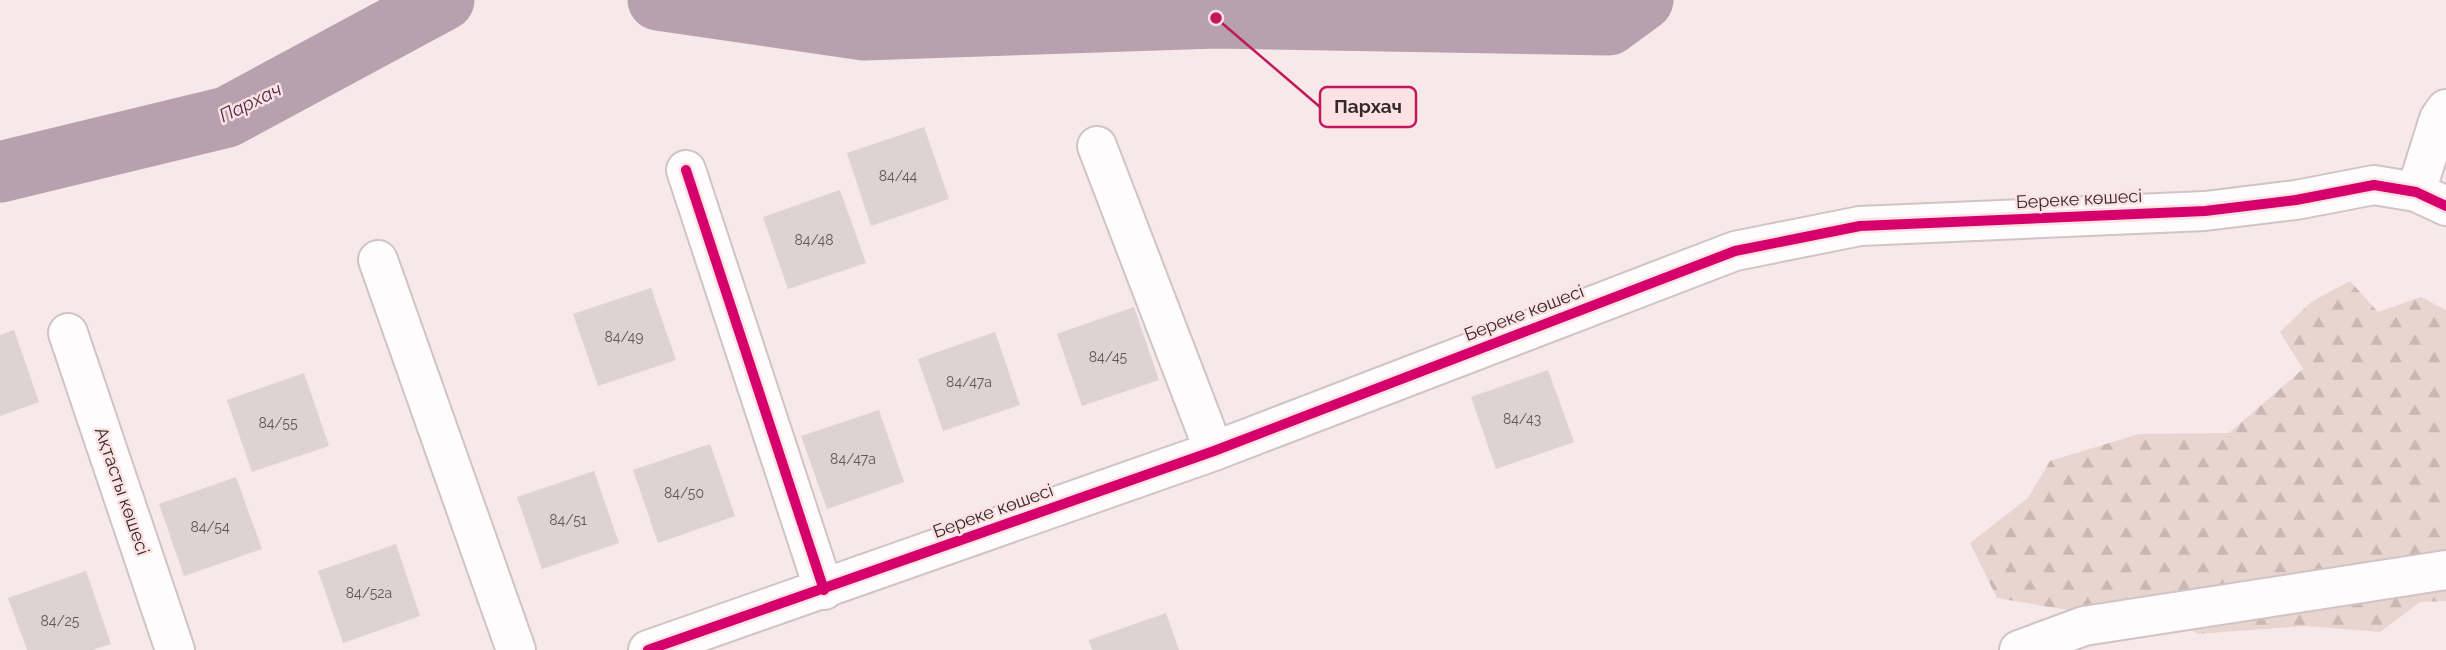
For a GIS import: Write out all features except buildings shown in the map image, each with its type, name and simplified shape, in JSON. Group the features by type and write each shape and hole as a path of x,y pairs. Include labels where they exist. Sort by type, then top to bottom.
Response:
{"street":[{"path":"2431,199 2439,118 2446,110"},
{"path":"1097,146 1214,451"},
{"path":"685,170 824,590"},
{"name":"Береке көшесі","path":"648,650 1214,451 1735,251 1799,236 1860,226 2205,211 2296,200 2374,184 2431,199"},
{"path":"378,260 516,650"},
{"name":"Ақтасты көшесі","path":"68,333 175,650"},
{"path":"2019,650 2084,626 2446,570"}],"green space":[{"path":"2350,281 2378,312 2421,297 2446,310 2446,601 2420,602 2380,632 2306,626 2198,634 2152,605 2074,611 1997,598 1970,543 2028,498 2050,461 2139,434 2229,433 2303,369 2280,332 2311,302"}],"waterway":[{"name":"Пархач","path":"0,172 227,117 444,0"},
{"name":"Пархач","path":"658,0 864,30 1216,18 1609,25 1643,0"}],"cycle path":[{"path":"686,170 824,590"},
{"path":"648,650 1214,451 1735,251 1860,226 2205,211 2296,200 2374,185 2416,192 2446,206"}],"place":[{"name":"Пархач","path":"1216,18"}]}
